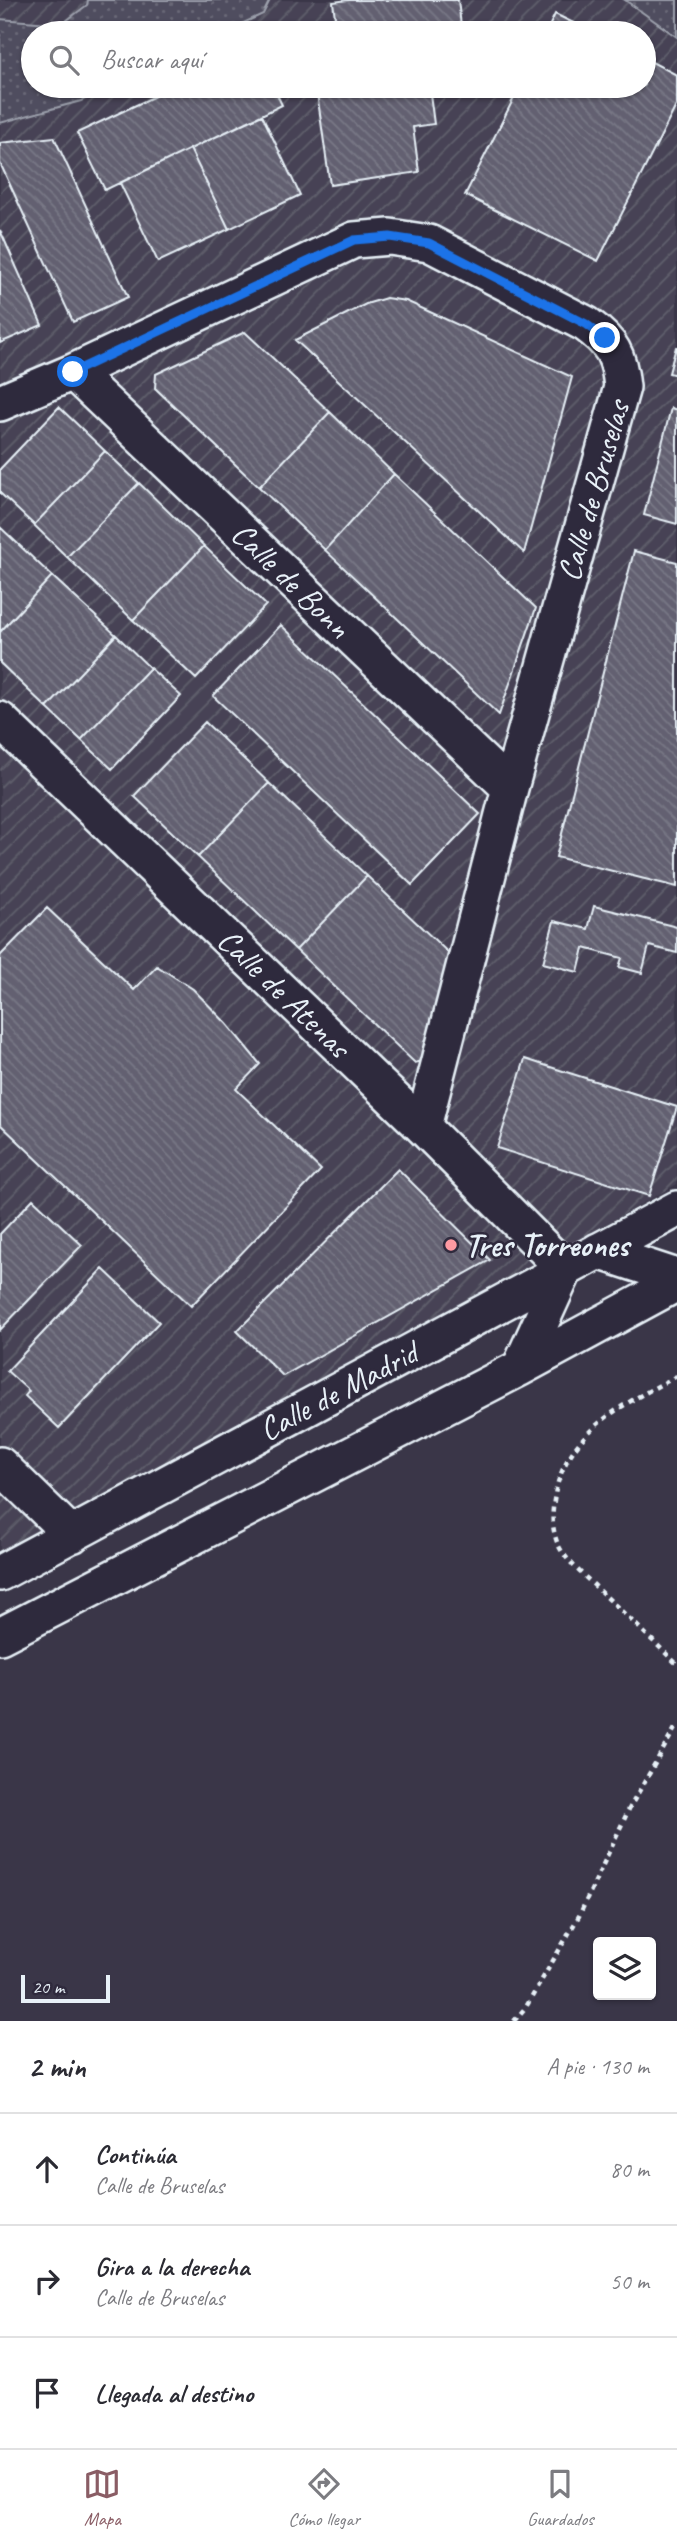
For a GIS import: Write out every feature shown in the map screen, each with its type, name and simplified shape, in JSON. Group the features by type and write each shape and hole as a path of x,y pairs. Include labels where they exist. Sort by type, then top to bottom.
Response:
{"street":[{"name":"Calle de Bruselas","path":"0,403 73,372 354,240 390,237 429,243 586,324 605,338 619,361 622,387 510,788 423,1127"},
{"name":"Calle de Bonn","path":"73,372 510,788"},
{"name":"Calle de Atenas","path":"0,720 423,1127 565,1269"},
{"name":"Calle de Madrid","path":"0,1573 677,1209"},
{"path":"598,1251 677,1277"},
{"path":"520,1368 565,1269"},
{"name":"Calle de Madrid","path":"0,1636 520,1368 677,1283"},
{"path":"0,1465 72,1535"}],"path":[{"path":"677,1376 598,1423 576,1445 558,1479 551,1515 557,1544 577,1569 677,1664"},
{"path":"514,2021 526,2007 579,1916 629,1810 677,1725"}],"shaded area":[{"path":"0,0 88,0 87,5 66,21 0,19"},
{"path":"88,0 270,0 263,14 248,21 66,21 87,5"},
{"path":"270,0 625,0 655,21 247,21 262,14"},
{"path":"625,0 677,0 677,37"},
{"path":"0,19 25,21 21,21 21,98 87,98 0,123"},
{"path":"656,22 677,37 677,1184 143,1485 0,1557 0,123 87,98 656,98"}],"building":[{"path":"458,0 460,21 335,21 333,2"},
{"path":"555,14 569,21 552,21"},
{"path":"656,64 677,75 677,104 598,261 465,195 514,98 656,98"},
{"path":"151,98 279,98 282,105 105,190 77,133"},
{"path":"318,98 431,98 434,124 413,127 419,172 330,185"},
{"path":"262,115 300,195 229,229 190,149"},
{"path":"54,137 128,297 73,322 0,163 0,143"},
{"path":"190,149 229,229 158,262 120,183"},
{"path":"0,230 42,325 0,343"},
{"path":"386,298 406,301 572,377 524,553 295,340 366,304"},
{"path":"245,332 330,412 259,487 155,388 156,374"},
{"path":"677,347 677,375 669,373"},
{"path":"59,407 105,451 34,525 0,493 0,469"},
{"path":"671,408 677,410 677,524 644,515"},
{"path":"330,412 394,474 325,550 259,487"},
{"path":"105,451 139,483 67,557 34,525"},
{"path":"394,474 536,608 499,715 325,550"},
{"path":"139,483 204,546 133,620 67,557"},
{"path":"0,527 52,576 0,632"},
{"path":"204,546 266,605 196,679 133,620"},
{"path":"634,551 677,562 677,887 556,857"},
{"path":"52,576 116,635 47,708 0,663 0,632"},
{"path":"281,625 480,814 412,885 213,696"},
{"path":"116,635 150,668 81,740 47,708"},
{"path":"150,668 181,696 112,769 81,740"},
{"path":"205,722 269,783 198,857 134,796"},
{"path":"269,783 367,876 296,950 198,857"},
{"path":"367,876 455,959 430,1059 415,1063 296,950"},
{"path":"594,906 677,927 677,953 649,946 642,973 619,967 622,958 584,948 578,972 543,963 554,921 588,929"},
{"path":"47,908 134,990 157,966 193,989 260,1064 236,1089 321,1170 191,1306 0,1124 0,956"},
{"path":"525,1059 677,1107 649,1196 497,1148"},
{"path":"398,1169 490,1260 283,1376 237,1331"},
{"path":"33,1199 82,1245 0,1330 0,1234"},
{"path":"103,1269 159,1322 59,1428 25,1396 29,1391 7,1371"}],"place":[{"name":"Tres Torreones","path":"451,1245"}],"route":[{"path":"73,372 354,240 390,237 429,243 586,324 605,338"}]}
